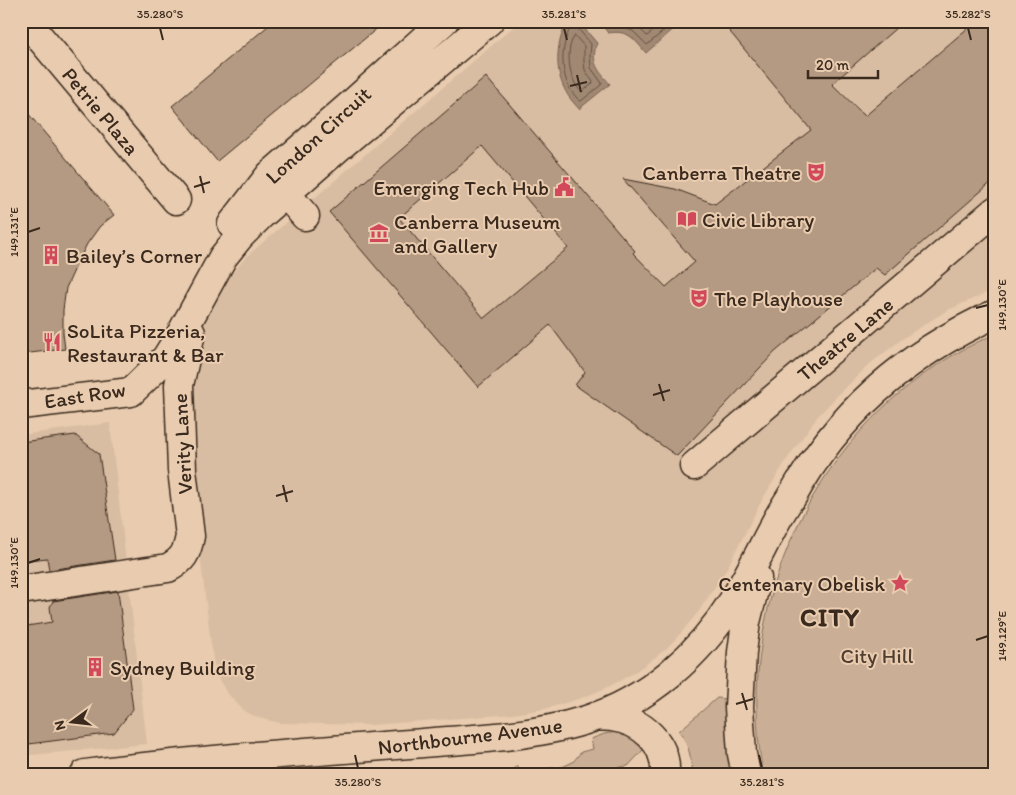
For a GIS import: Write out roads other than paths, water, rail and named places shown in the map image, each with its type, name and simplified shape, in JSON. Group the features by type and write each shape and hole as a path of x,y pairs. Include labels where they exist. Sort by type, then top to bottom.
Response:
{"main road":[{"name":"Petrie Plaza","path":"26,21 176,200"},
{"name":"London Circuit","path":"131,392 160,354 232,224 278,185 354,102 444,21"},
{"name":"London Circuit","path":"182,332 223,257 261,215 278,185 339,147 489,21"},
{"path":"278,185 305,216"},
{"name":"Verity Lane","path":"21,590 168,568 178,563 184,556 190,536 182,470 179,385 193,322 217,280 234,256 260,231 278,185"},
{"name":"Theatre Lane","path":"694,466 995,211"},
{"path":"746,774 742,754 739,708 742,652 746,622 755,585 769,544 783,512 821,451 862,402 917,357 941,341 995,314"},
{"name":"East Row","path":"21,405 131,392 166,358 182,332"},
{"name":"Northbourne Avenue","path":"85,774 210,760 522,734 566,726 597,716 651,688 681,665 706,638 734,601 778,518 800,482"},
{"path":"597,716 625,720 649,733 658,742 662,751 666,765 665,774"}],"water":[{"path":"568,21 578,21 597,43 594,56 596,66 610,84 579,109 569,98 559,73 559,46"},
{"path":"599,21 671,21 676,27 646,53 630,36 615,32 608,33"}],"place":[{"name":"Canberra Theatre","path":"816,172"},
{"name":"Emerging Tech Hub","path":"564,187"},
{"name":"Civic Library","path":"687,219"},
{"name":"Canberra Museum and Gallery","path":"379,233"},
{"name":"Bailey’s Corner","path":"51,255"},
{"name":"The Playhouse","path":"699,298"},
{"name":"SoLita Pizzeria, Restaurant & Bar","path":"52,342"},
{"name":"Centenary Obelisk","path":"900,583"},
{"name":"Sydney Building","path":"95,667"}],"district":[{"name":"CITY","path":"830,617"}],"park label":[{"name":"City Hill","path":"877,655"}]}
